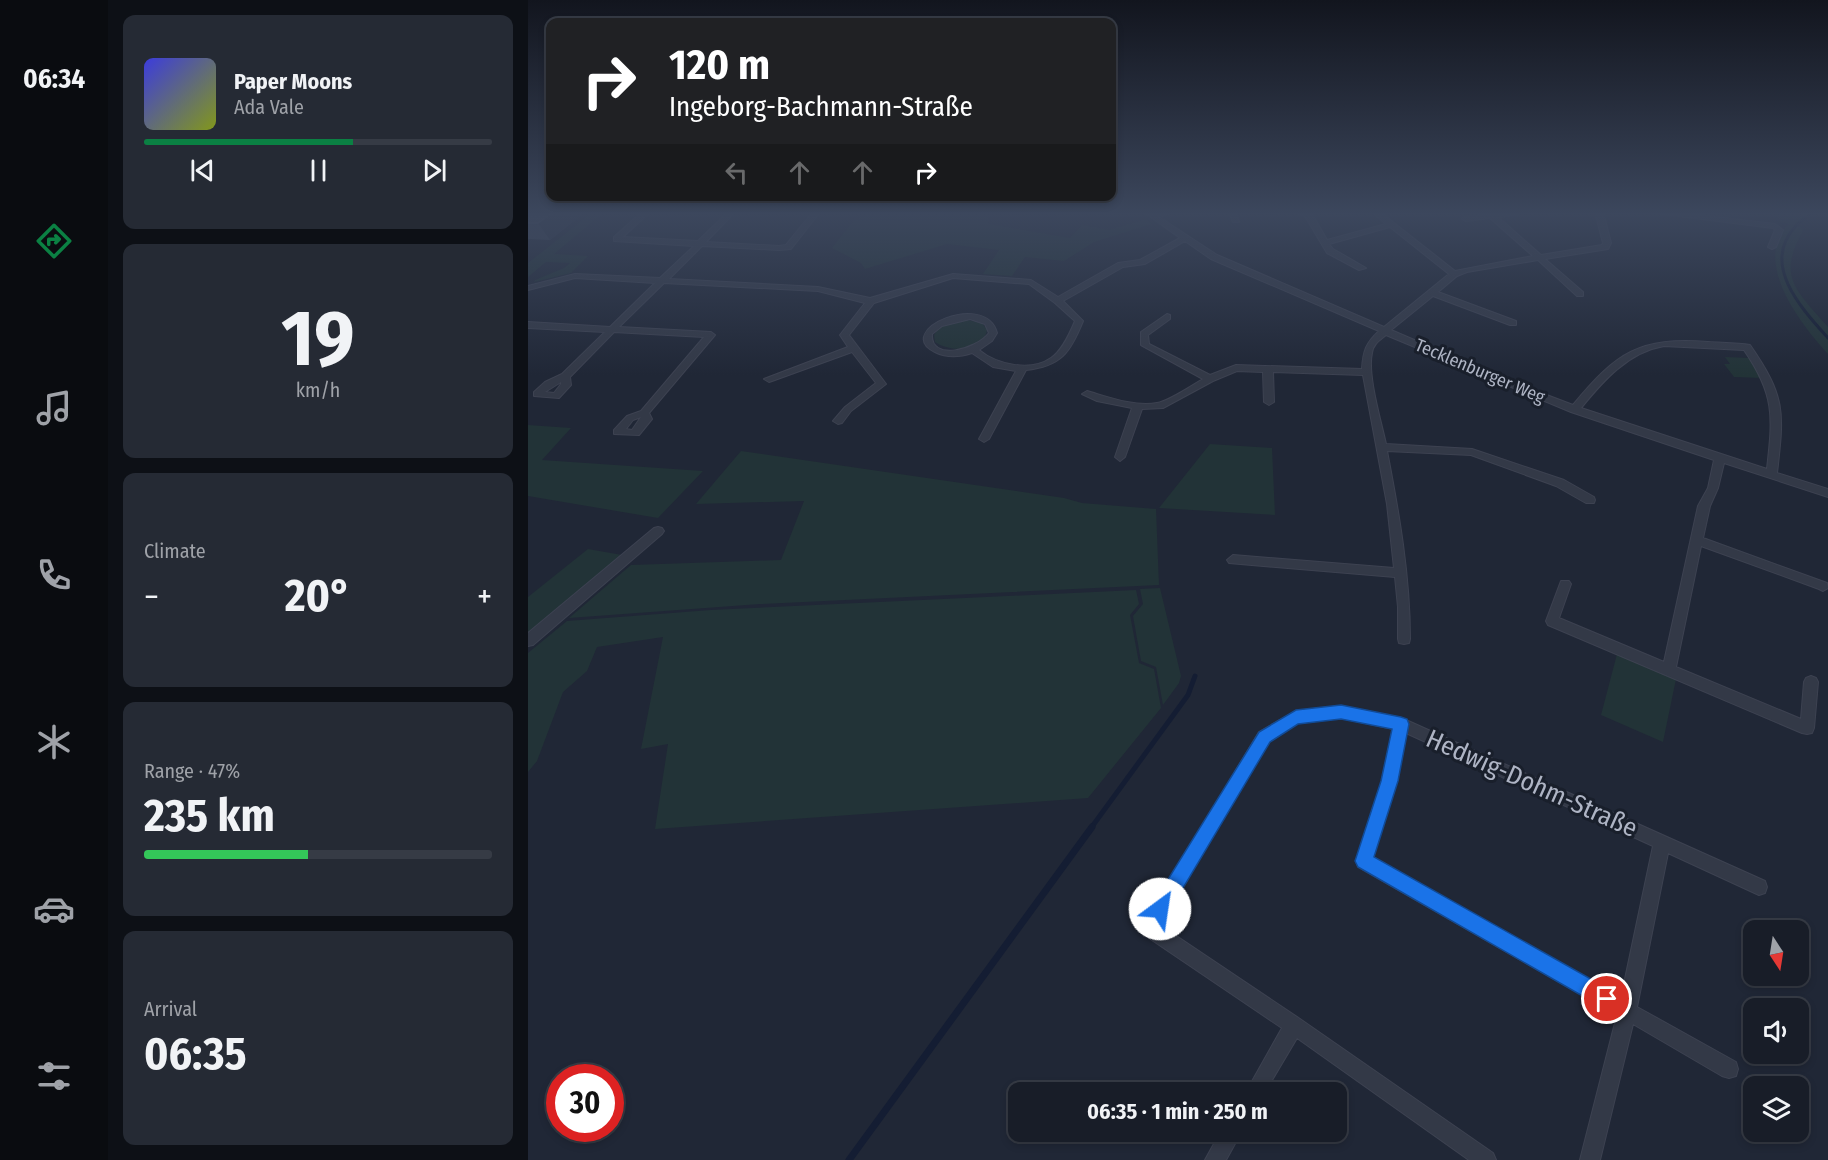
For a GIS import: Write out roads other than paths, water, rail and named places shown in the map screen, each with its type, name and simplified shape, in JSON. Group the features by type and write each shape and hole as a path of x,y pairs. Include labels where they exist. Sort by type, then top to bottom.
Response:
{"street":[{"path":"565,376 677,266"},
{"path":"1058,301 1119,266"},
{"name":"Tecklenburger Weg","path":"1235,266 1574,410 1828,493"},
{"path":"1444,266 1454,274"},
{"path":"1404,639 1401,573 1382,447 1367,372 1367,353 1372,342 1384,330 1454,274 1491,266"},
{"path":"1548,266 1580,294"},
{"path":"528,288 575,276 833,290 860,300 871,301 961,275 1031,282 1077,316 1079,321 1077,328 1055,360 1022,369 994,364 983,359 974,350"},
{"path":"1431,292 1514,323"},
{"path":"838,421 848,409 880,384 845,338 845,331 871,301"},
{"path":"960,316 980,318 988,322 993,333 984,345 974,350 940,351 932,346 929,335 939,323 949,319 960,316"},
{"path":"1167,317 1144,334 1145,345 1210,379"},
{"path":"528,325 711,335 644,413"},
{"path":"1574,410 1611,368 1653,345 1747,347 1764,370 1776,397 1778,419 1772,474"},
{"path":"769,378 853,348"},
{"path":"1087,394 1100,399 1138,406 1166,404 1210,379 1236,368 1367,372"},
{"path":"1268,368 1269,402"},
{"path":"984,439 1022,369"},
{"path":"1120,457 1138,406"},
{"path":"1382,447 1472,452 1560,483 1590,500"},
{"path":"1669,669 1704,506 1713,488 1720,457"},
{"path":"528,641 658,531"},
{"path":"1697,540 1823,586"},
{"path":"1233,560 1401,573"},
{"path":"1565,584 1552,621 1807,728 1811,682"},
{"name":"Hedwig-Dohm-Straße","path":"1294,1025 1149,928 1264,737 1296,717 1341,712 1401,724 1759,887"},
{"path":"1401,724 1389,781 1364,861 1729,1069"},
{"name":"Hedwig-Dohm-Straße","path":"1590,1160 1627,1011 1662,842"},
{"path":"1261,1082 1294,1025 1486,1160"},
{"path":"1215,1160 1226,1142"}],"waterway":[{"path":"1783,266 1797,301 1828,338"},
{"path":"1091,828 1188,695 1195,676"},
{"path":"849,1160 1092,827"}]}
